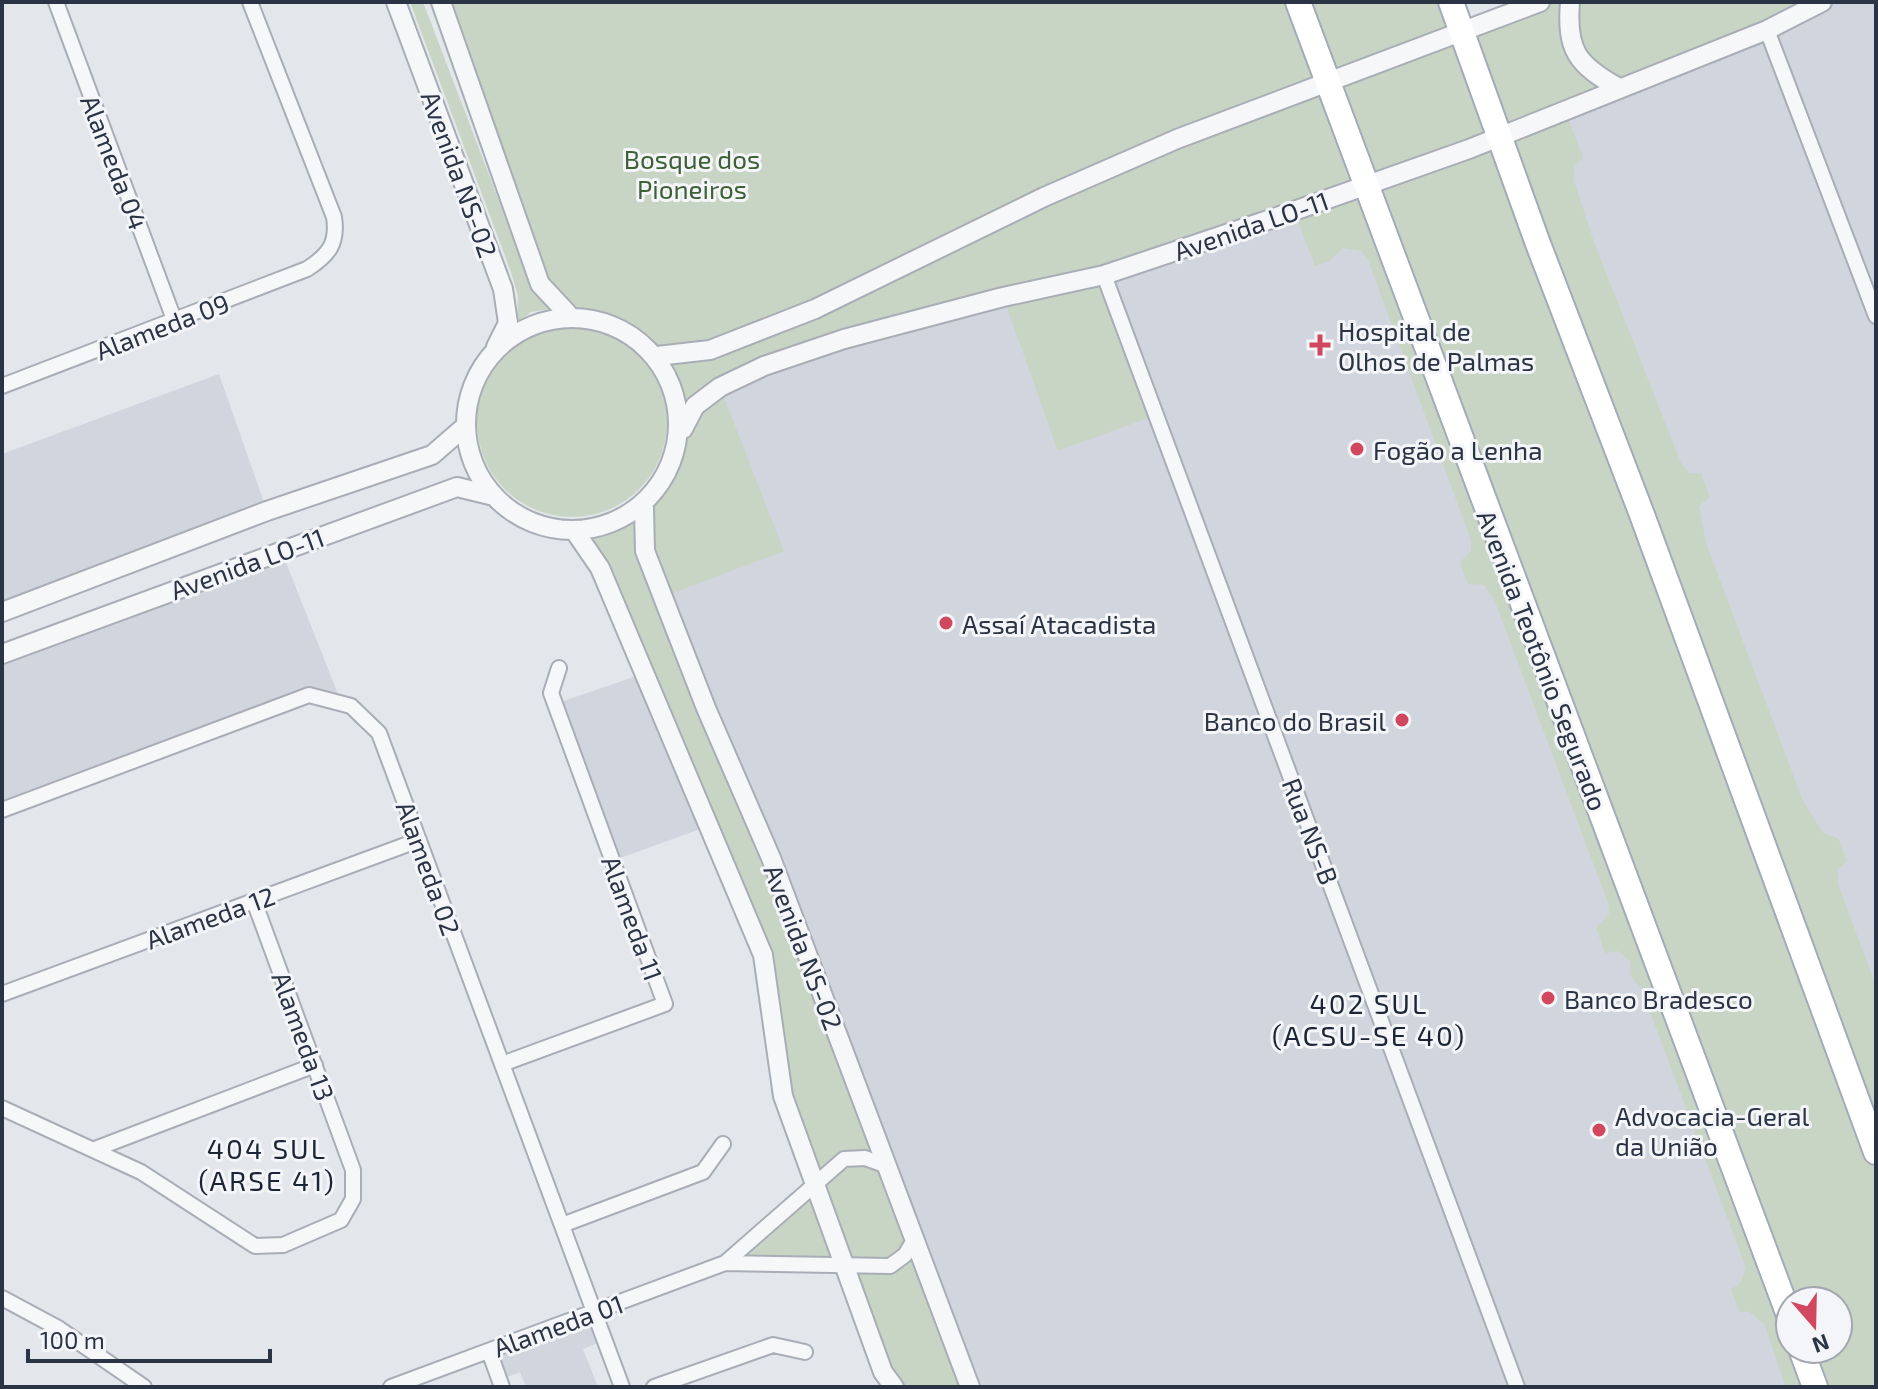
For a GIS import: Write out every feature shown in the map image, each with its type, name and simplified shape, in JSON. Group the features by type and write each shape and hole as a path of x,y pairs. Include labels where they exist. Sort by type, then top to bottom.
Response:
{"main road":[{"name":"Avenida Teotônio Segurado","path":"1298,2 1778,1285"},
{"path":"1451,2 1876,1152"},
{"path":"1807,1365 1815,1387"}],"street":[{"name":"Alameda 04","path":"56,2 175,322"},
{"name":"Alameda 09","path":"2,386 175,322 319,261 333,246 337,233 334,217 250,2"},
{"name":"Avenida NS-02","path":"396,2 503,289 508,323 496,347"},
{"name":"Avenida NS-02","path":"441,2 540,284 568,314"},
{"path":"657,356 710,350 815,309 1044,197 1328,79 1540,2"},
{"path":"1570,2 1570,46 1590,69 1619,88"},
{"name":"Avenida LO-11","path":"683,429 695,406 720,387 764,366 844,339 1003,297 1104,275 1367,185 1767,30 1800,8 1822,2"},
{"path":"1767,30 1876,316"},
{"name":"Rua NS-B","path":"1104,275 1517,1387"},
{"path":"568,314 626,331 657,356 672,386 683,429 670,468 644,508 576,533 517,514 494,496 473,467 462,429 469,388 496,347 523,331 568,314"},
{"name":"Avenida LO-11","path":"2,612 267,511 432,455 462,429"},
{"name":"Avenida LO-11","path":"2,654 457,487 494,496"},
{"name":"Avenida NS-02","path":"644,508 645,551 706,708 771,858 970,1387"},
{"name":"Avenida NS-02","path":"576,533 607,582 763,955 783,1096 883,1372 894,1387"},
{"name":"Alameda 11","path":"502,1064 665,1004 551,693 559,668"},
{"name":"Alameda 02","path":"2,810 309,695 351,706 379,733 622,1387"},
{"name":"Alameda 12","path":"2,994 419,840"},
{"name":"Alameda 13","path":"2,1108 95,1149 190,1202 255,1246 283,1245 341,1220 353,1199 353,1170 254,901"},
{"path":"95,1149 315,1065"},
{"path":"562,1225 703,1172 723,1144"},
{"name":"Alameda 01","path":"725,1263 814,1182 844,1159 865,1158 887,1166"},
{"name":"Alameda 01","path":"391,1387 725,1263 890,1266 905,1255 914,1240"},
{"path":"2,1298 58,1328 144,1387"},
{"path":"654,1387 773,1345 805,1352"},
{"path":"489,1351 502,1387"}],"shaded area":[{"path":"1821,2 1876,2 1876,1152 1537,241 1565,110"},
{"path":"1367,185 1774,1305 1774,1365 1801,1365 1815,1387 970,1387 706,708 644,508 670,468 683,429 720,387"},
{"path":"219,374 267,511 2,612 2,454"},
{"path":"281,550 342,704 309,695 2,810 2,654"},
{"path":"645,673 714,824 612,861 555,704"},
{"path":"594,1312 605,1340 583,1349 598,1387 526,1387 520,1372 500,1380 489,1351"}],"green space":[{"path":"410,2 423,2 525,269 537,291 556,308 531,312 517,323 518,296 511,272"},
{"name":"Bosque dos Pioneiros","path":"454,2 1451,2 1461,29 1540,2 1821,2 1565,110 1583,158 1574,166 1574,181 1594,242 1681,463 1690,473 1701,473 1710,497 1699,506 1706,543 1803,801 1823,833 1838,838 1847,861 1838,870 1838,884 1876,986 1876,1387 1786,1387 1778,1365 1854,1365 1854,1285 1774,1285 1774,1352 1764,1323 1748,1311 1740,1313 1731,1289 1740,1284 1746,1268 1641,988 1631,977 1630,961 1618,951 1605,953 1596,928 1609,914 1608,903 1494,599 1484,585 1468,584 1460,562 1471,551 1471,540 1368,260 1361,251 1343,248 1331,260 1315,266 1294,211 1105,275 1156,415 1058,451 1004,299 844,339 720,387 784,551 665,596 970,1387 894,1387 844,1265 725,1263 814,1182 783,1096 763,955 576,533 644,508 670,468 683,429 672,386 657,356 626,331 568,314 540,284 442,6"},
{"path":"572,327 608,335 625,343 639,355 651,369 659,386 667,422 659,458 651,475 639,489 625,501 608,509 572,517 536,509 519,501 505,489 493,475 485,458 477,422 485,386 493,369 505,355 519,343 536,335"}],"place":[{"name":"Hospital de Olhos de Palmas","path":"1320,345"},
{"name":"Fogão a Lenha","path":"1357,449"},
{"name":"Assaí Atacadista","path":"946,623"},
{"name":"Banco do Brasil","path":"1402,720"},
{"name":"Banco Bradesco","path":"1548,998"},
{"name":"Advocacia-Geral da União","path":"1599,1130"}],"district":[{"name":"402 SUL (ACSU-SE 40)","path":"1369,1019"},
{"name":"404 SUL (ARSE 41)","path":"267,1164"}]}
